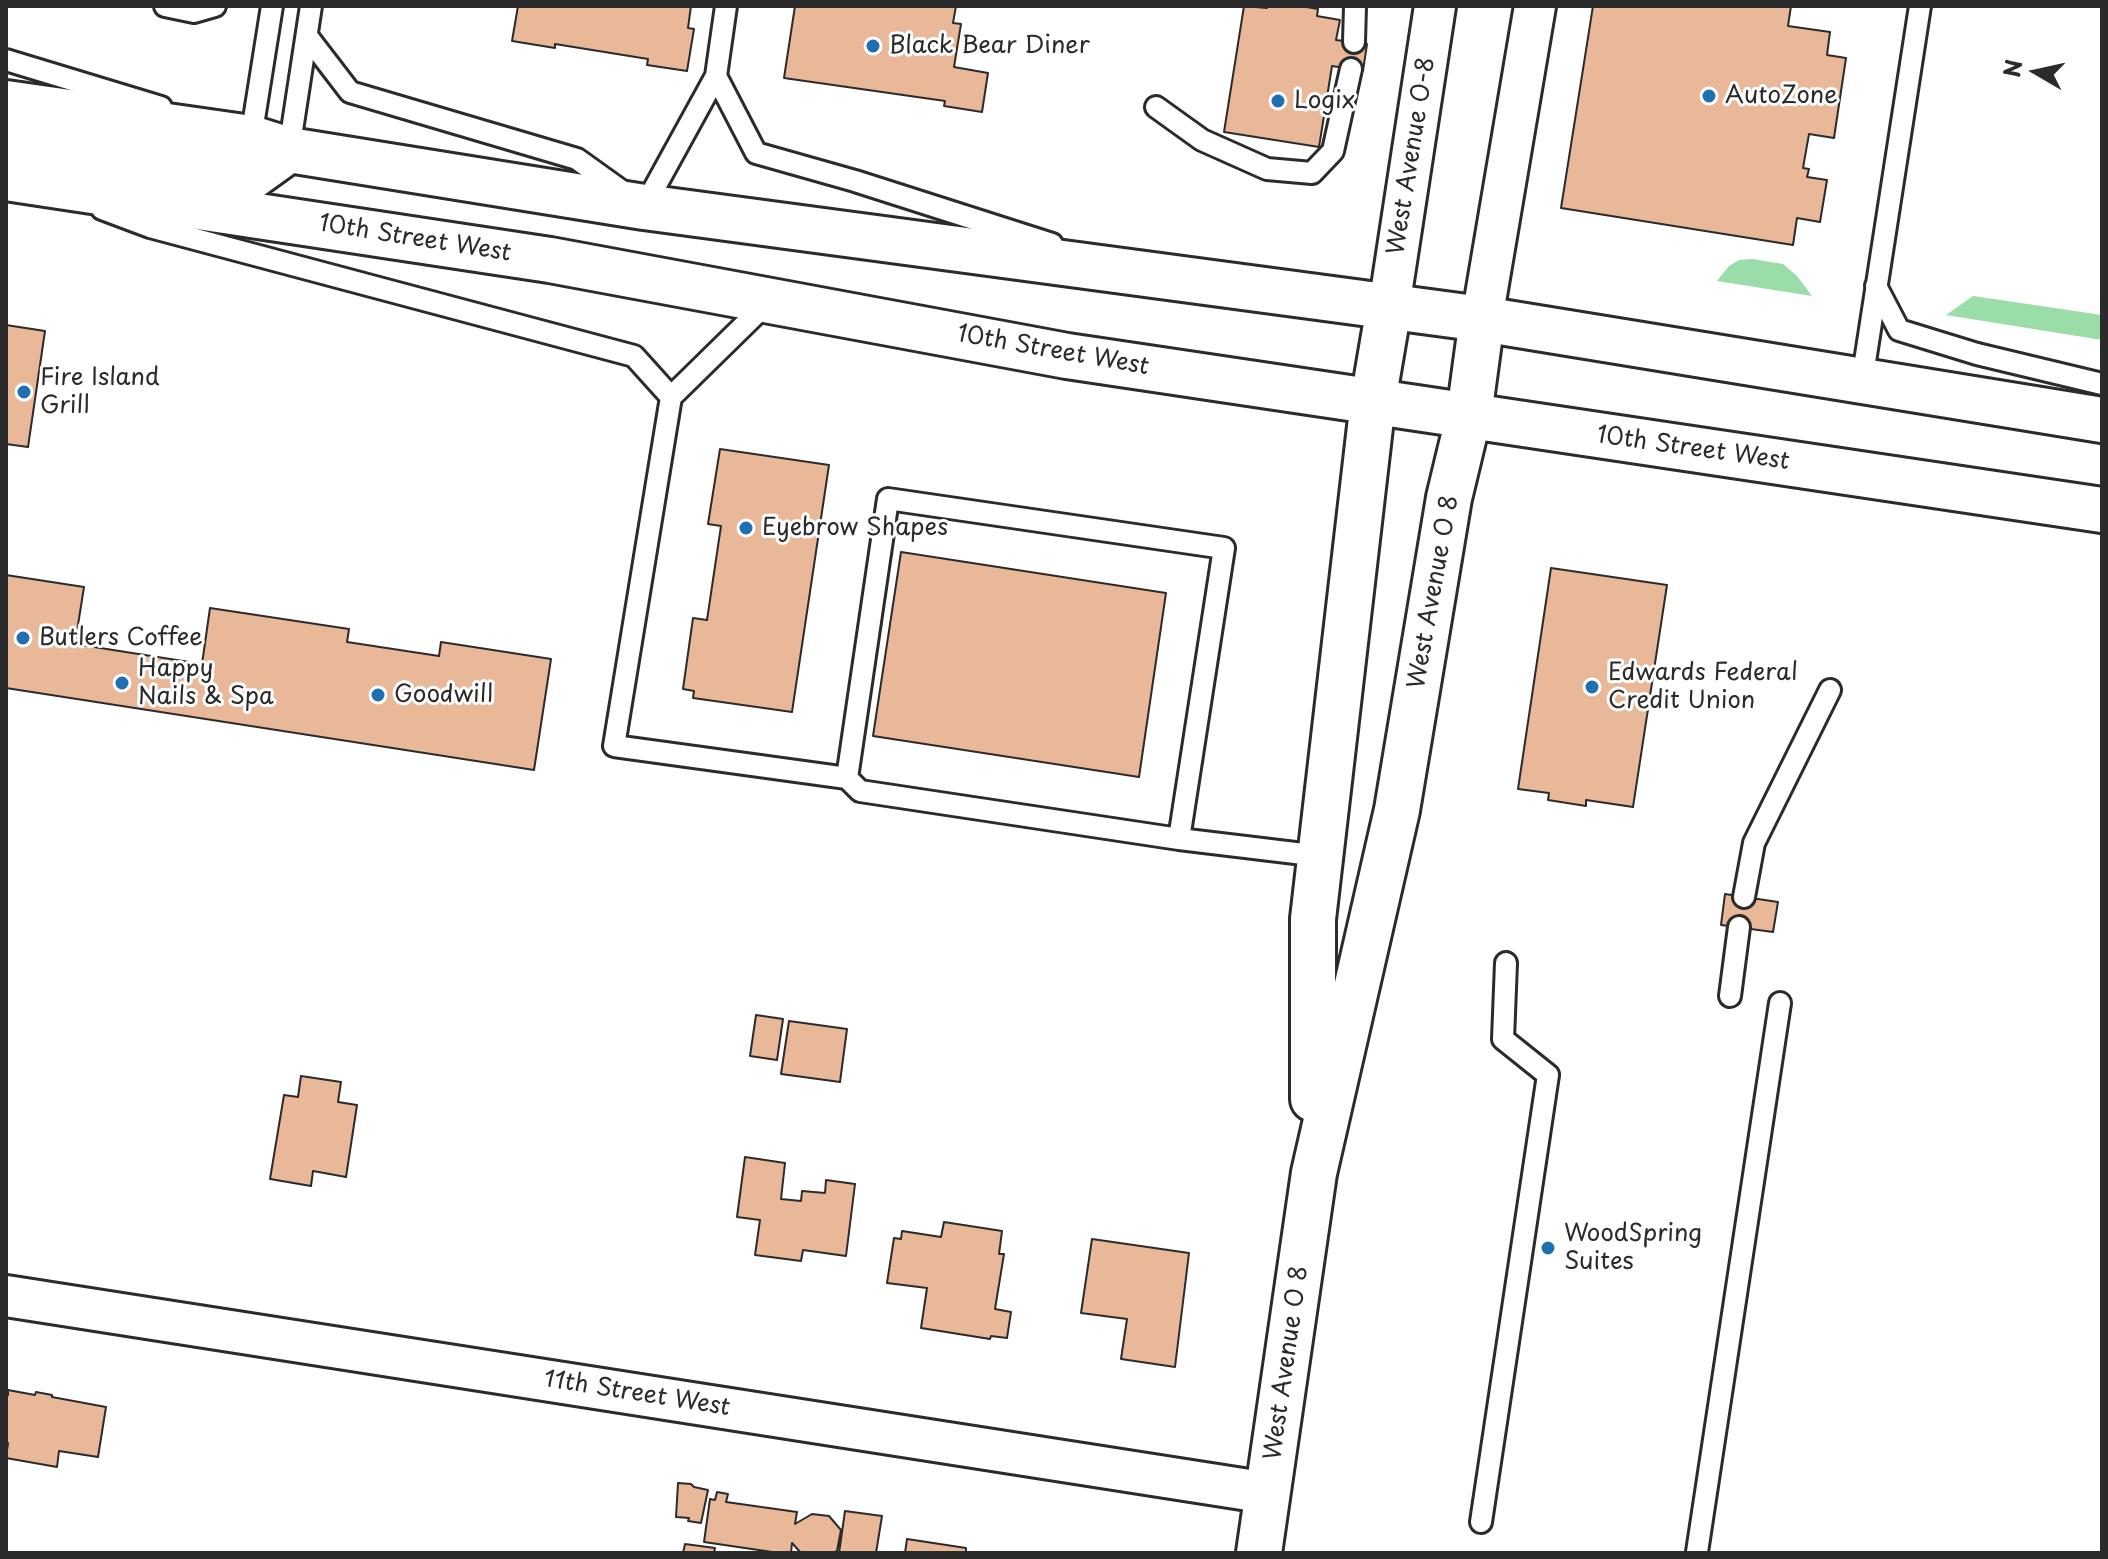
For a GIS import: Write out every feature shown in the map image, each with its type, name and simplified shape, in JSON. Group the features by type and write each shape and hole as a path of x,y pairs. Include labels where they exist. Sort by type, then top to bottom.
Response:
{"main road":[{"path":"6,103 644,207 1482,319 2102,420"},
{"path":"6,144 250,178 270,144"},
{"name":"10th Street West","path":"18,179 550,260 1067,356 2102,510"},
{"name":"West Avenue O 8","path":"1314,1173 1313,919 1373,401 1389,307"},
{"name":"West Avenue O 8","path":"1259,1553 1314,1173 1397,810 1449,498 1469,415 1482,319"}],"street":[{"name":"West Avenue O-8","path":"1389,307 1435,6"},
{"name":"West Avenue O 8","path":"1482,319 1535,6"},
{"name":"11th Street West","path":"6,1296 1268,1493"}],"lane":[{"path":"165,6 194,12 215,6"},
{"path":"270,144 272,6"},
{"path":"270,144 307,36 311,6"},
{"path":"307,36 350,92 577,159 644,207 716,76 726,6"},
{"path":"1354,42 1355,6"},
{"path":"1862,381 1920,6"},
{"path":"6,60 270,144"},
{"path":"1156,107 1202,140 1267,169 1312,173 1333,151 1351,69"},
{"path":"716,76 756,153 855,181 1147,275"},
{"path":"18,179 150,227 634,356 671,397"},
{"path":"1876,286 1899,330 1977,354 2102,384"},
{"path":"770,300 671,397 614,746 847,778 860,791 1179,839 1320,856"},
{"path":"847,778 888,499 1224,548 1179,839"},
{"path":"1744,897 1754,843 1830,690"},
{"path":"1730,996 1739,927"},
{"path":"1481,1522 1548,1075 1503,1039 1506,963"},
{"path":"1697,1552 1780,1003"}],"green space":[{"path":"1739,260 1783,264 1812,296 1717,281 1729,266"},
{"path":"1973,296 2102,315 2102,340 1946,315"}],"building":[{"path":"518,6 691,6 688,28 694,29 687,71 647,65 648,59 555,44 555,48 512,41"},
{"name":"Black Bear Diner","path":"795,6 956,6 953,23 961,24 954,67 988,73 982,112 944,106 945,101 784,78"},
{"name":"Logix","path":"1244,6 1318,9 1317,16 1340,20 1336,40 1367,44 1363,71 1332,66 1319,147 1224,132"},
{"name":"AutoZone","path":"1593,6 1791,6 1788,26 1830,32 1827,55 1846,58 1834,138 1809,134 1803,168 1809,169 1807,177 1827,180 1820,222 1797,218 1793,245 1561,208"},
{"path":"6,325 45,331 28,447 6,444"},
{"path":"720,449 829,465 792,712 693,698 694,691 683,689 693,618 707,620 721,526 708,524"},
{"path":"901,552 1166,593 1139,777 873,736"},
{"name":"Edwards Federal Credit Union","path":"1551,568 1667,585 1633,807 1586,800 1586,806 1548,800 1549,793 1518,789"},
{"path":"6,575 84,587 75,644 202,664 210,608 349,629 347,642 439,656 441,642 551,659 534,770 6,688"},
{"path":"1725,894 1778,902 1773,932 1721,925"},
{"path":"756,1015 783,1019 777,1060 750,1056"},
{"path":"789,1021 847,1029 840,1082 781,1074"},
{"path":"301,1076 341,1082 338,1102 357,1105 346,1177 313,1171 311,1186 270,1179 284,1095 298,1097"},
{"path":"745,1157 785,1163 781,1199 801,1201 802,1191 825,1193 826,1180 855,1184 846,1256 803,1250 801,1261 755,1255 760,1220 737,1217"},
{"path":"944,1222 1002,1231 999,1254 1004,1254 995,1309 1011,1312 1007,1338 991,1336 990,1339 921,1328 927,1288 887,1283 894,1238 901,1239 902,1231 941,1237"},
{"path":"1092,1239 1189,1253 1175,1367 1121,1359 1127,1319 1081,1313"},
{"path":"8,1390 35,1395 36,1392 106,1407 98,1457 59,1451 57,1467 6,1458"},
{"path":"678,1483 708,1490 701,1523 676,1517"},
{"path":"717,1492 728,1494 726,1502 797,1512 795,1524 812,1514 829,1516 841,1530 837,1551 801,1553 792,1543 791,1553 779,1553 704,1542 710,1499 715,1500"},
{"path":"845,1511 882,1516 876,1553 839,1553"},
{"path":"907,1539 966,1548 966,1553 905,1553"},
{"path":"685,1544 715,1548 714,1553 683,1553"}],"place":[{"name":"Black Bear Diner","path":"873,46"},
{"name":"AutoZone","path":"1709,96"},
{"name":"Logix","path":"1278,101"},
{"name":"Fire Island Grill","path":"24,392"},
{"name":"Eyebrow Shapes","path":"746,528"},
{"name":"Butlers Coffee","path":"23,638"},
{"name":"Happy Nails & Spa","path":"122,683"},
{"name":"Edwards Federal Credit Union","path":"1592,687"},
{"name":"Goodwill","path":"378,695"},
{"name":"WoodSpring Suites","path":"1548,1248"}]}
